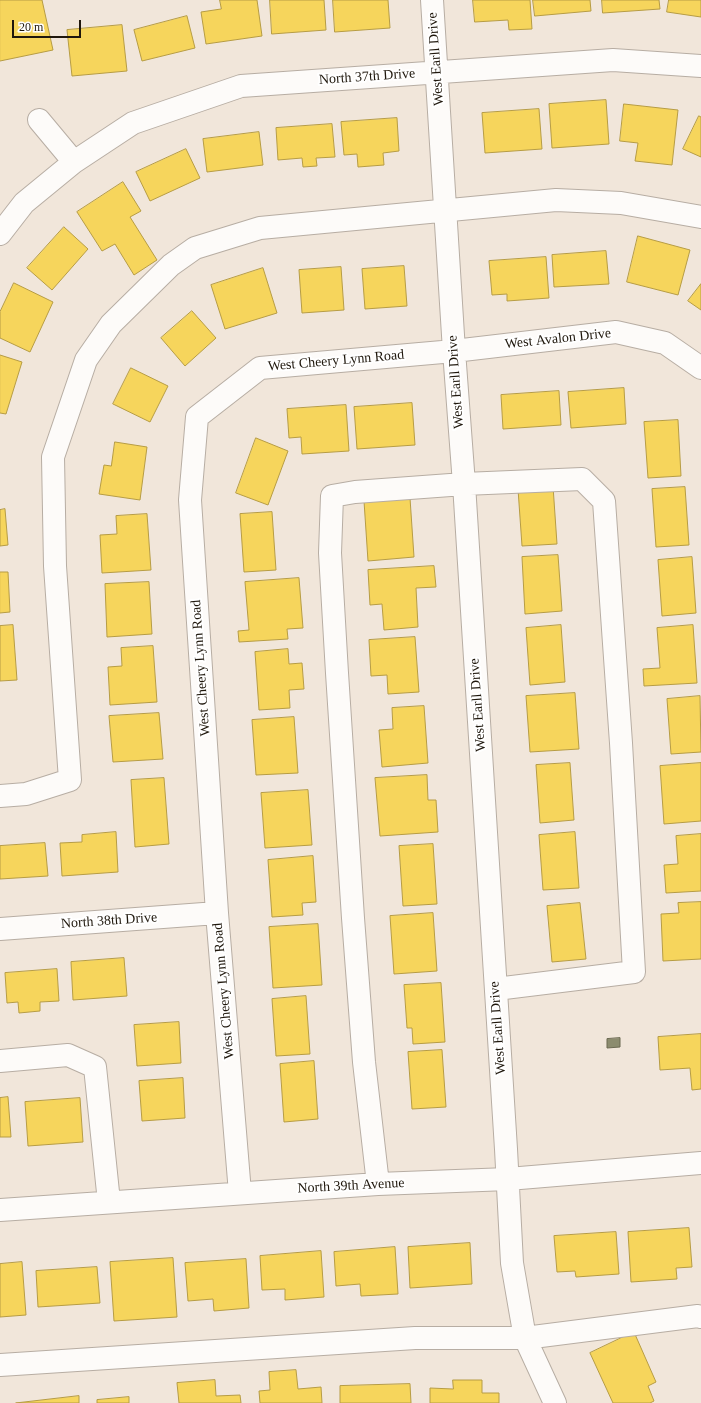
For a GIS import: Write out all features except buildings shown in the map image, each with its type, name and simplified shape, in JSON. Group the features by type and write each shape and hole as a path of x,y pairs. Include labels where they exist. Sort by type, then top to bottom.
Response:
{"street":[{"name":"West Earll Drive","path":"432,0 508,1178 512,1263 525,1338 555,1403"},
{"name":"North 37th Drive","path":"0,234 24,203 74,162 133,123 241,86 613,60 701,66"},
{"path":"39,120 74,162"},
{"path":"0,796 26,794 70,780 55,566 53,457 86,360 111,324 171,265 194,248 260,228 445,210 556,200 621,203 701,217"},
{"name":"West Avalon Drive","path":"454,351 616,332 665,343 701,368"},
{"name":"West Cheery Lynn Road","path":"240,1193 217,913 190,500 197,417 260,368 454,351"},
{"path":"378,1184 364,1062 337,673 330,553 332,496 356,492 464,484 582,479 604,501 627,843 634,972 496,989"},
{"name":"North 38th Drive","path":"0,929 217,913"},
{"path":"0,1061 68,1055 95,1067 108,1202"},
{"name":"North 39th Avenue","path":"0,1210 378,1184 508,1178 701,1163"},
{"path":"0,1365 415,1338 525,1338 698,1316 701,1317"}]}
